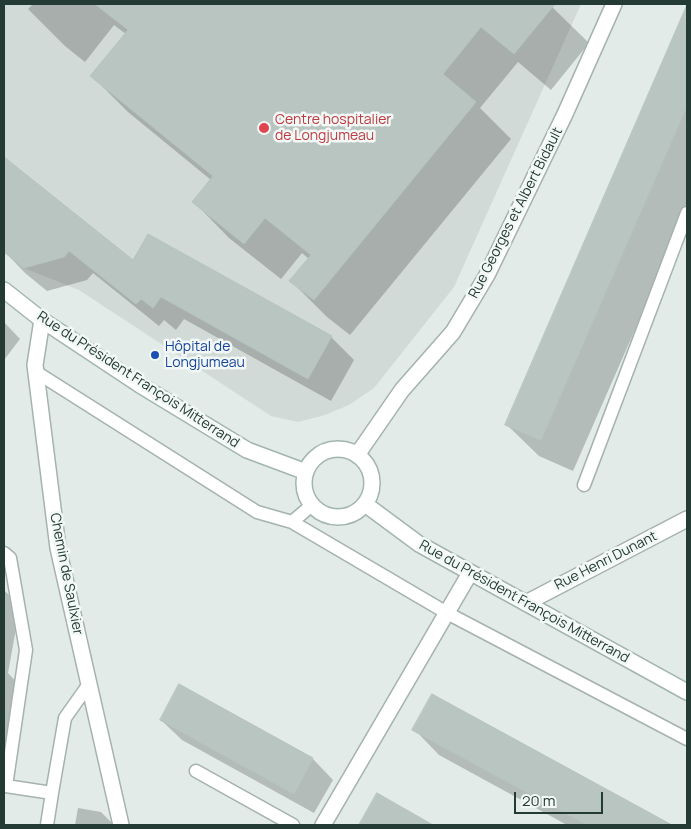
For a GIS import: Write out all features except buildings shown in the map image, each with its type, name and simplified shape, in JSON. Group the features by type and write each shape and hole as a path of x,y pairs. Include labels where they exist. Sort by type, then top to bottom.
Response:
{"street":[{"name":"Rue Georges et Albert Bidault","path":"357,455 402,390 453,332 487,275 565,114 614,4"},
{"name":"Rue du Président François Mitterrand","path":"4,290 42,320 140,385 247,450 306,472"},
{"name":"Chemin de Saulxier","path":"42,320 35,365 58,548 122,825"},
{"path":"338,449 357,455 370,472 372,483 370,494 365,504 349,516 329,516 320,512 312,505 304,483 306,472 311,463 327,451 338,449"},
{"name":"Rue du Président François Mitterrand","path":"365,504 419,544 687,692"},
{"name":"Rue Henri Dunant","path":"526,603 687,519"},
{"path":"323,825 470,572"}],"lane":[{"path":"584,485 682,244 687,213"},
{"path":"36,372 257,512 292,522 447,613 687,739"},
{"path":"292,522 312,505"},
{"path":"4,553 10,558 26,650 5,786 52,793"},
{"path":"47,825 65,718 89,684"},
{"path":"196,771 293,825"}],"shaded area":[{"name":"Centre hospitalier de Longjumeau","path":"4,4 581,4 454,287 374,388 349,405 325,415 298,422 271,416 79,290 24,268 4,252"}],"place":[{"name":"Centre hospitalier de Longjumeau","path":"264,128"},
{"name":"Hôpital de Longjumeau","path":"155,355"}]}
